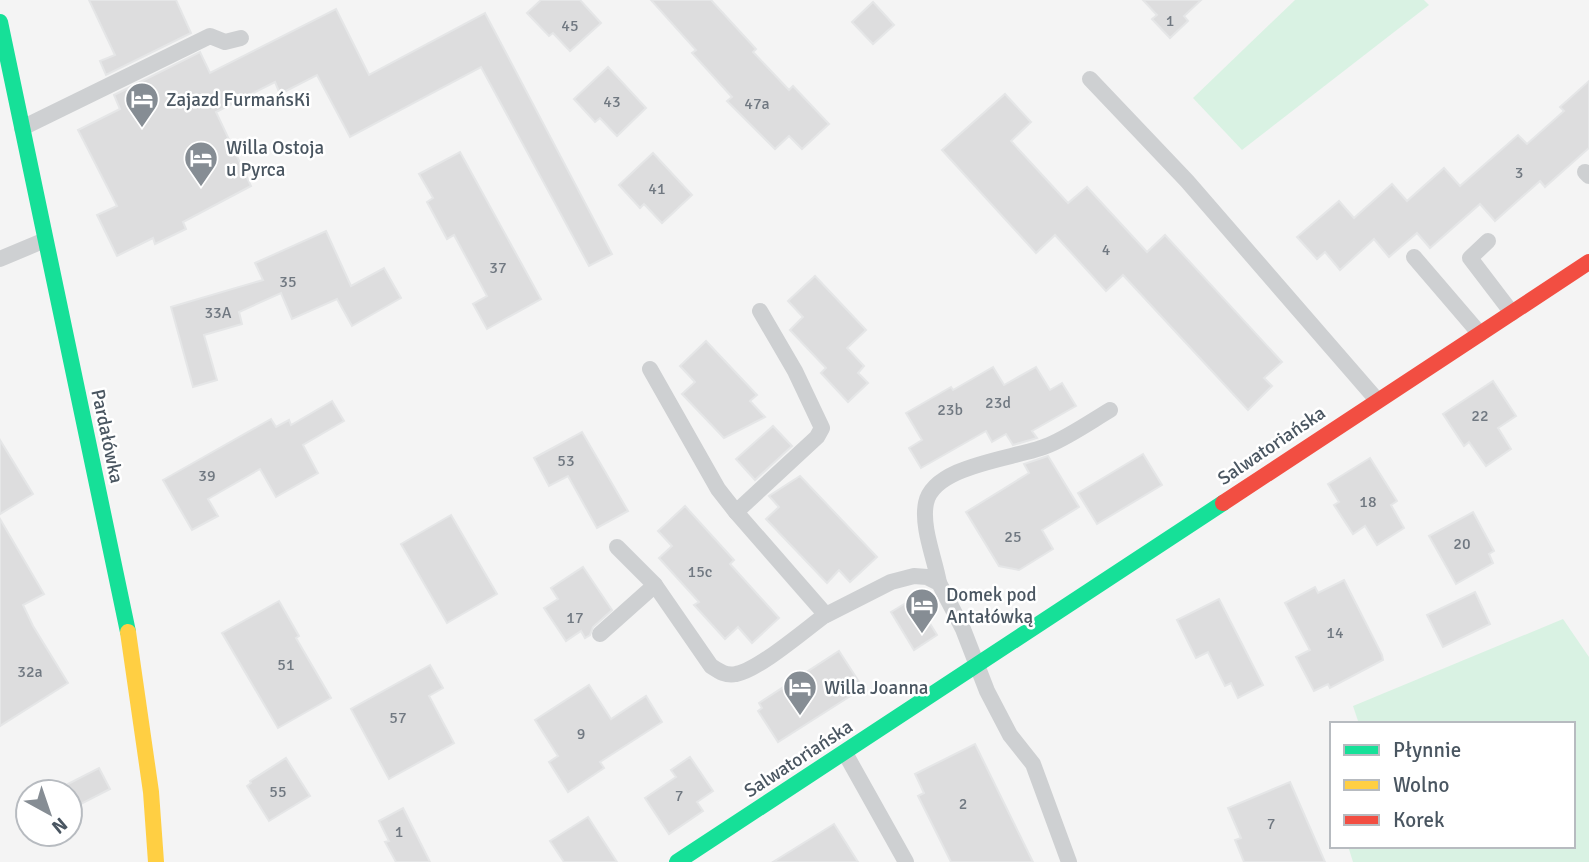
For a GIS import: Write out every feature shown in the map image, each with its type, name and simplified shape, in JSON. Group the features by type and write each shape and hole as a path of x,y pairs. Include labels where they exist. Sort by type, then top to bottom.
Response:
{"street":[{"name":"Pardałówka","path":"0,22 127,623 151,792 156,862"},
{"name":"Salwatoriańska","path":"677,862 1589,262"}],"lane":[{"path":"22,128 210,36 225,41 241,38"},
{"path":"1090,79 1194,190 1377,400"},
{"path":"0,260 45,240"},
{"path":"1488,241 1470,258 1512,313"},
{"path":"1414,257 1480,334"},
{"path":"736,512 817,437 822,428 802,384 761,311"},
{"path":"650,369 718,489 826,615 828,614"},
{"path":"1069,862 1033,764 1010,735 987,691 939,583 925,521 927,499 945,478 1050,444 1110,411"},
{"path":"617,547 655,585 712,666 722,674 738,674 756,666 828,614 891,582 914,576 928,577 939,583"},
{"path":"600,634 655,585"},
{"path":"845,753 906,862"}],"green space":[{"path":"1295,0 1424,0 1429,5 1242,150 1193,98"},
{"path":"1563,619 1589,657 1589,862 1353,862 1349,848 1575,848 1575,722 1358,722 1353,706"}],"building":[{"path":"89,0 176,0 191,33 106,75 100,61 115,55"},
{"path":"541,0 580,0 601,23 570,51 553,33 549,36 527,13"},
{"path":"651,0 711,0 756,49 753,52 789,90 793,86 829,124 802,149 789,136 775,149 727,101 732,97 692,53 696,50"},
{"path":"1143,0 1201,0 1184,16 1188,21 1170,38 1152,19 1157,15"},
{"path":"873,2 894,25 873,44 852,22"},
{"path":"336,9 369,75 485,13 612,254 589,266 481,67 350,137 317,75 280,94 275,82 216,112 251,186 183,222 186,229 155,244 153,238 117,256 97,215 117,206 78,130 120,109 114,95 200,52 210,73"},
{"path":"608,67 646,108 617,136 600,118 595,122 574,99"},
{"path":"1589,81 1589,148 1545,187 1540,181 1495,221 1480,204 1430,248 1417,233 1389,257 1374,239 1340,270 1325,252 1317,259 1297,237 1339,201 1354,218 1392,184 1407,201 1444,168 1460,186 1518,135 1527,144 1564,111 1560,107"},
{"path":"1005,94 1031,122 1011,141 1068,203 1087,187 1147,252 1165,235 1282,362 1264,378 1272,386 1248,410 1123,275 1106,291 1055,235 1036,253 942,150"},
{"path":"460,152 541,299 487,329 473,304 487,296 454,235 447,239 427,202 433,198 419,174"},
{"path":"653,153 692,195 662,223 644,204 640,208 619,185"},
{"path":"326,231 351,286 384,268 401,298 352,326 337,299 292,319 281,293 239,312 242,324 204,335 217,380 193,387 171,307 263,280 255,263"},
{"path":"815,276 866,330 847,348 864,366 858,373 868,383 848,402 821,373 826,368 790,330 803,317 788,301"},
{"path":"706,341 757,395 750,401 765,417 724,438 682,394 695,382 680,366"},
{"path":"993,367 1004,385 1036,367 1050,390 1062,383 1076,406 1032,431 1037,438 1013,445 1006,434 992,442 986,431 921,468 909,448 922,440 906,413"},
{"path":"1493,381 1516,416 1498,428 1511,449 1486,466 1469,442 1464,446 1443,414"},
{"path":"332,401 344,421 303,445 318,473 276,497 260,469 208,499 218,516 192,530 163,480 271,419 276,427 289,420 291,425"},
{"path":"773,426 792,446 755,480 736,459"},
{"path":"582,432 628,511 597,528 568,476 549,486 534,458"},
{"path":"0,440 33,494 0,514"},
{"path":"1143,454 1162,485 1097,524 1078,493"},
{"path":"1048,456 1079,507 1042,530 1053,549 1019,570 999,566 966,512 1029,473 1024,464"},
{"path":"1370,458 1397,501 1391,505 1404,528 1377,545 1365,526 1353,534 1334,505 1339,502 1328,484"},
{"path":"800,476 877,557 850,582 839,570 827,583 766,519 779,507 769,496"},
{"path":"685,506 734,560 730,564 779,618 752,643 738,627 725,639 694,605 699,602 659,558 672,546 658,531"},
{"path":"1473,512 1494,551 1489,554 1493,563 1456,584 1429,536"},
{"path":"451,515 497,594 447,623 401,544"},
{"path":"0,519 44,594 23,605 68,683 0,726"},
{"path":"583,567 612,610 593,627 590,635 585,638 581,631 566,641 544,608 558,599 551,588"},
{"path":"1344,580 1383,660 1330,688 1328,684 1314,691 1296,657 1310,650 1285,603 1315,587 1318,593"},
{"path":"1475,592 1490,624 1443,647 1427,615"},
{"path":"914,598 937,635 914,650 891,612"},
{"path":"1219,599 1263,685 1238,698 1231,683 1225,686 1208,652 1196,658 1177,620"},
{"path":"279,601 299,636 296,638 331,698 278,728 222,633"},
{"path":"839,651 863,688 778,742 758,711 762,708 759,703"},
{"path":"430,665 443,688 429,696 454,743 389,779 351,709"},
{"path":"589,685 611,719 646,696 662,722 600,762 604,768 568,792 549,762 558,756 535,720"},
{"path":"975,744 1033,862 951,862 918,796 924,793 915,774"},
{"path":"690,757 713,791 697,802 703,811 669,834 645,798 676,777 671,770"},
{"path":"286,758 310,796 269,821 247,786 250,781"},
{"path":"99,768 110,789 84,802 84,778 80,778"},
{"path":"1290,782 1325,862 1244,862 1235,840 1241,838 1228,808"},
{"path":"403,808 430,862 396,862 385,842 389,841 379,821"},
{"path":"588,817 617,862 564,862 550,841"},
{"path":"834,824 858,862 773,862"}],"traffic: fast":[{"path":"0,22 128,632"},
{"path":"677,862 1223,503"}],"traffic: slow":[{"path":"128,632 151,792 156,862"}],"traffic: jam":[{"path":"1223,503 1589,262"}],"place":[{"name":"Zajazd FurmańsKi","path":"142,129"},
{"name":"Willa Ostoja u Pyrca","path":"201,188"},
{"name":"Domek pod Antałówką","path":"922,635"},
{"name":"Willa Joanna","path":"800,717"}]}
